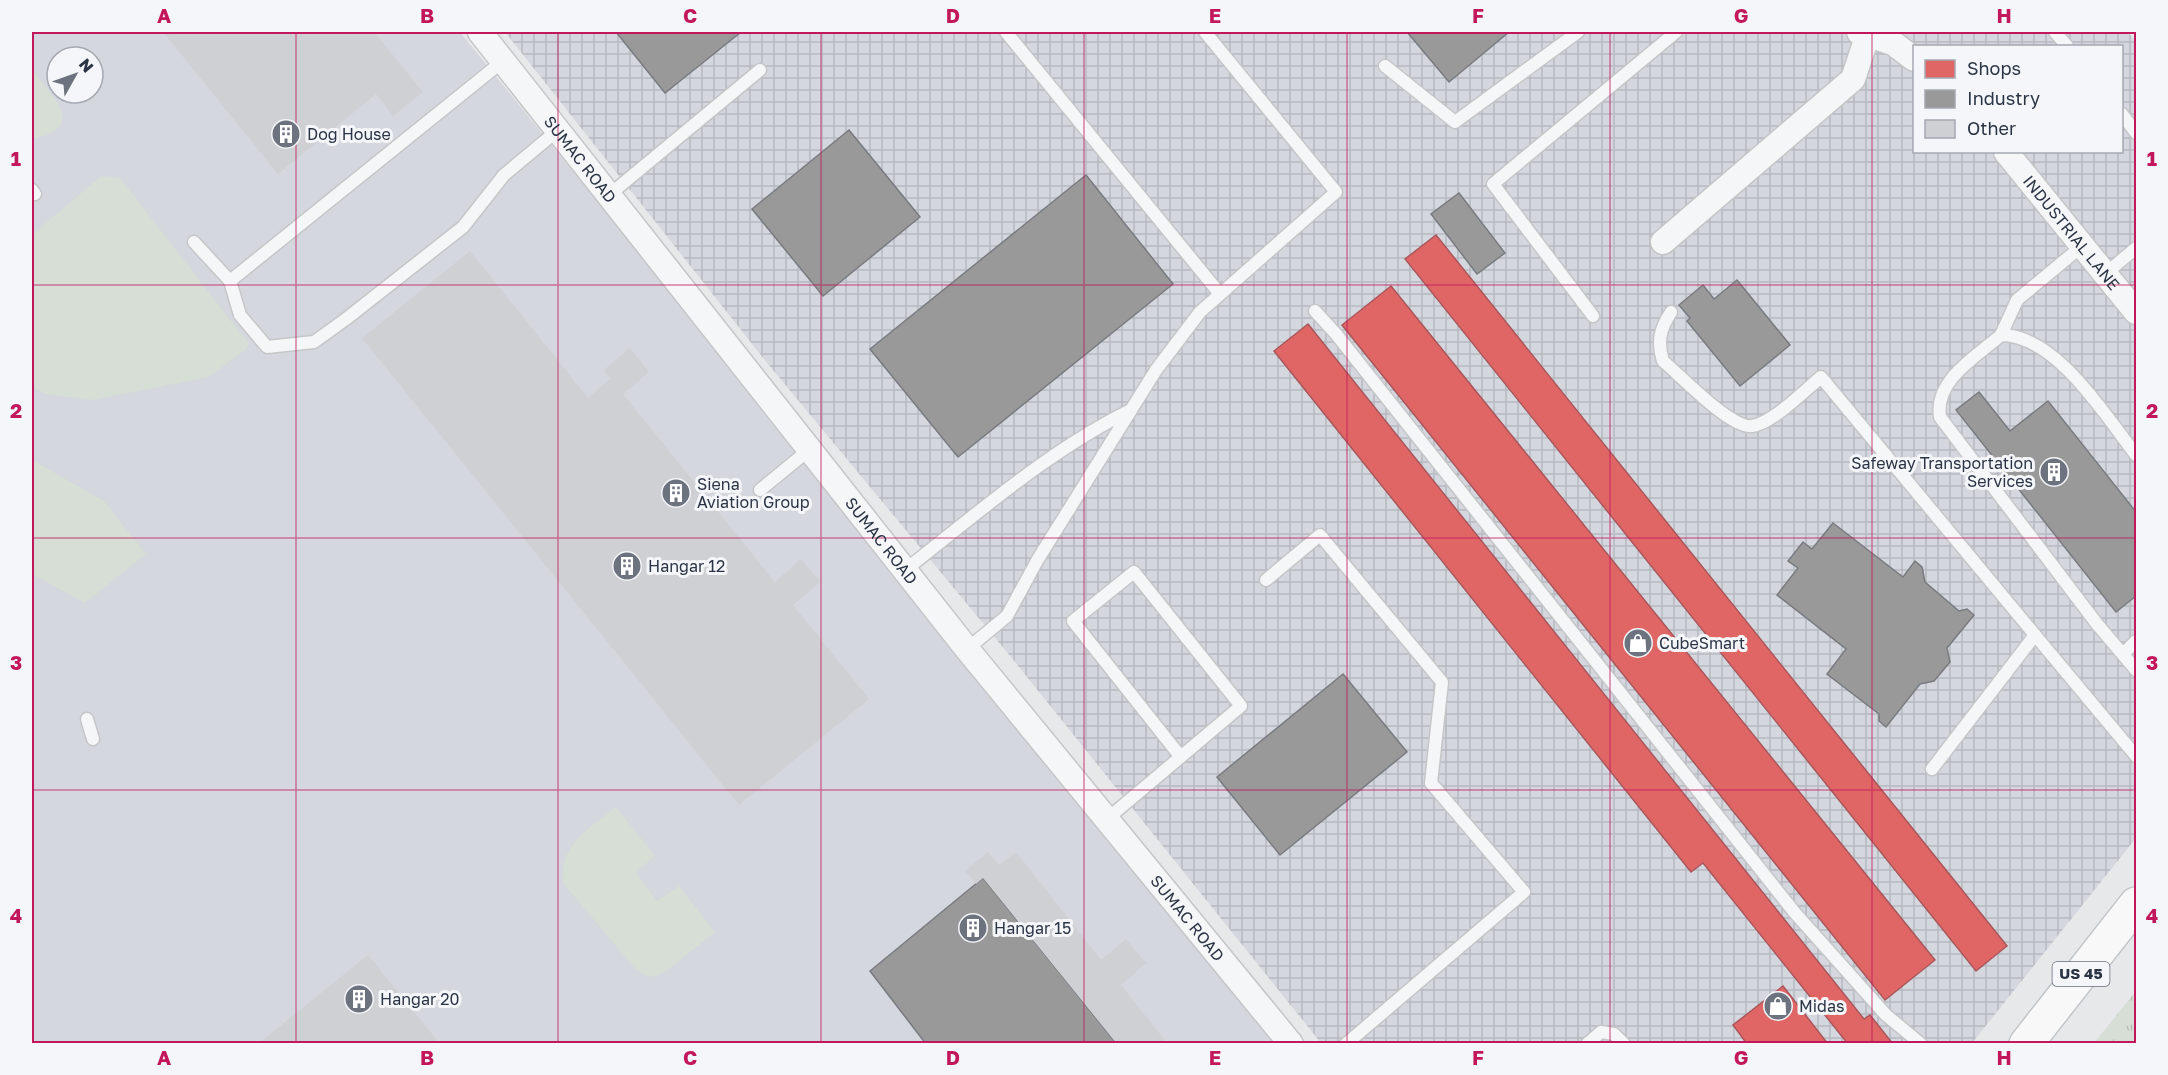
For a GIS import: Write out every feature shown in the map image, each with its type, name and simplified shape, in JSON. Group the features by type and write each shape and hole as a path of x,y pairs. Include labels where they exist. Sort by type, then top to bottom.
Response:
{"main road":[{"name":"US 45","path":"2026,1044 2136,904"}],"street":[{"name":"SUMAC ROAD","path":"480,32 967,649 1107,819 1281,1040"},
{"path":"1663,242 1853,79 1864,33 1894,37 1913,58"},
{"name":"INDUSTRIAL LANE","path":"2007,153 2136,312"}],"lane":[{"path":"1006,32 1220,294"},
{"path":"967,649 1007,616 1038,559 1155,370 1200,312 1336,192 1205,32"},
{"path":"1385,66 1455,122 1578,32"},
{"path":"1593,316 1493,184 1677,32"},
{"path":"2055,32 2066,45"},
{"path":"230,281 503,61"},
{"path":"609,195 760,70"},
{"path":"2123,117 2136,133"},
{"path":"194,242 230,281 240,315 267,347 314,342 463,227 504,175 558,130"},
{"path":"2082,246 2017,300 2001,335 1947,382 1938,404 1940,417 2136,670"},
{"path":"2105,274 2136,248"},
{"path":"1316,311 1795,913 1887,1015 1921,1044"},
{"path":"1671,312 1661,328 1659,346 1664,361 1736,424 1752,426 1770,418 1821,377 2136,756"},
{"path":"2001,335 2014,335 2031,341 2072,373 2136,455"},
{"path":"905,570 1023,477 1094,428 1131,410"},
{"path":"760,490 810,449"},
{"path":"1266,580 1320,535 1442,682 1431,783 1524,892 1346,1044"},
{"path":"1107,819 1241,706 1134,572 1073,621 1180,756"},
{"path":"1932,769 2035,635"},
{"path":"2123,654 2136,641"},
{"path":"87,719 93,740"},
{"path":"1587,1044 1600,1032 1614,1034 1624,1044"}],"shaded area":[{"path":"32,32 460,32 1278,1043 32,1043"},
{"path":"505,32 2128,32 2136,42 2136,838 1972,1043 1321,1043 1011,657 768,364"}],"green space":[{"path":"32,70 45,86 45,105 58,105 63,119 59,127 49,134 32,139"},
{"path":"101,176 120,178 249,344 245,350 209,377 92,400 45,394 32,387 32,235"},
{"path":"32,460 104,501 146,554 85,603 32,574"},
{"path":"616,807 655,856 636,872 657,901 679,886 715,932 664,973 649,977 636,970 563,883 563,869 571,847 586,830"},
{"path":"2136,991 2136,1043 2094,1043"}],"building: Shops":[{"name":"CubeSmart","path":"1436,235 2007,946 1976,971 1405,259"},
{"name":"CubeSmart","path":"1391,286 1935,960 1885,1000 1342,325"},
{"path":"1308,324 1864,1019 1870,1015 1893,1044 1848,1044 1703,863 1691,872 1274,351"},
{"name":"Midas","path":"1783,986 1828,1044 1747,1044 1733,1025"}],"building: Industry":[{"path":"616,32 741,32 665,93"},
{"path":"1407,32 1509,32 1449,82"},
{"path":"849,130 920,217 823,296 752,209"},
{"path":"1086,175 1173,284 958,457 870,349"},
{"path":"1459,193 1505,253 1477,274 1431,214"},
{"path":"1737,280 1790,345 1740,386 1687,321 1690,318 1679,305 1703,285 1714,299"},
{"name":"Safeway Transportation Services","path":"1979,392 2010,431 2048,401 2136,512 2136,596 2116,612 1956,410"},
{"path":"1833,523 1903,577 1915,561 1922,567 1925,582 1959,611 1967,609 1974,615 1947,648 1950,662 1934,681 1920,684 1886,727 1879,721 1879,714 1827,674 1846,649 1777,595 1798,568 1788,561 1803,542 1812,549"},
{"path":"1343,674 1407,752 1280,855 1217,777"},
{"name":"Hangar 15","path":"983,878 1117,1044 926,1044 870,971"}],"building: Other":[{"name":"Dog House","path":"163,32 374,32 423,92 393,116 376,94 278,174"},
{"name":"Hangar 12","path":"470,251 588,398 611,378 604,370 630,348 649,372 623,394 775,582 801,559 820,582 793,605 869,699 739,805 362,338"},
{"path":"988,852 999,865 1016,852 1101,960 1126,939 1146,963 1121,985 1168,1044 1117,1044 983,878 976,884 965,871"},
{"name":"Hangar 20","path":"368,955 440,1044 258,1044"}],"place":[{"name":"Dog House","path":"286,134"},
{"name":"Safeway Transportation Services","path":"2054,472"},
{"name":"Siena Aviation Group","path":"676,493"},
{"name":"Hangar 12","path":"627,566"},
{"name":"CubeSmart","path":"1638,643"},
{"name":"Hangar 15","path":"973,928"},
{"name":"Hangar 20","path":"359,999"},
{"name":"Midas","path":"1778,1006"}]}
